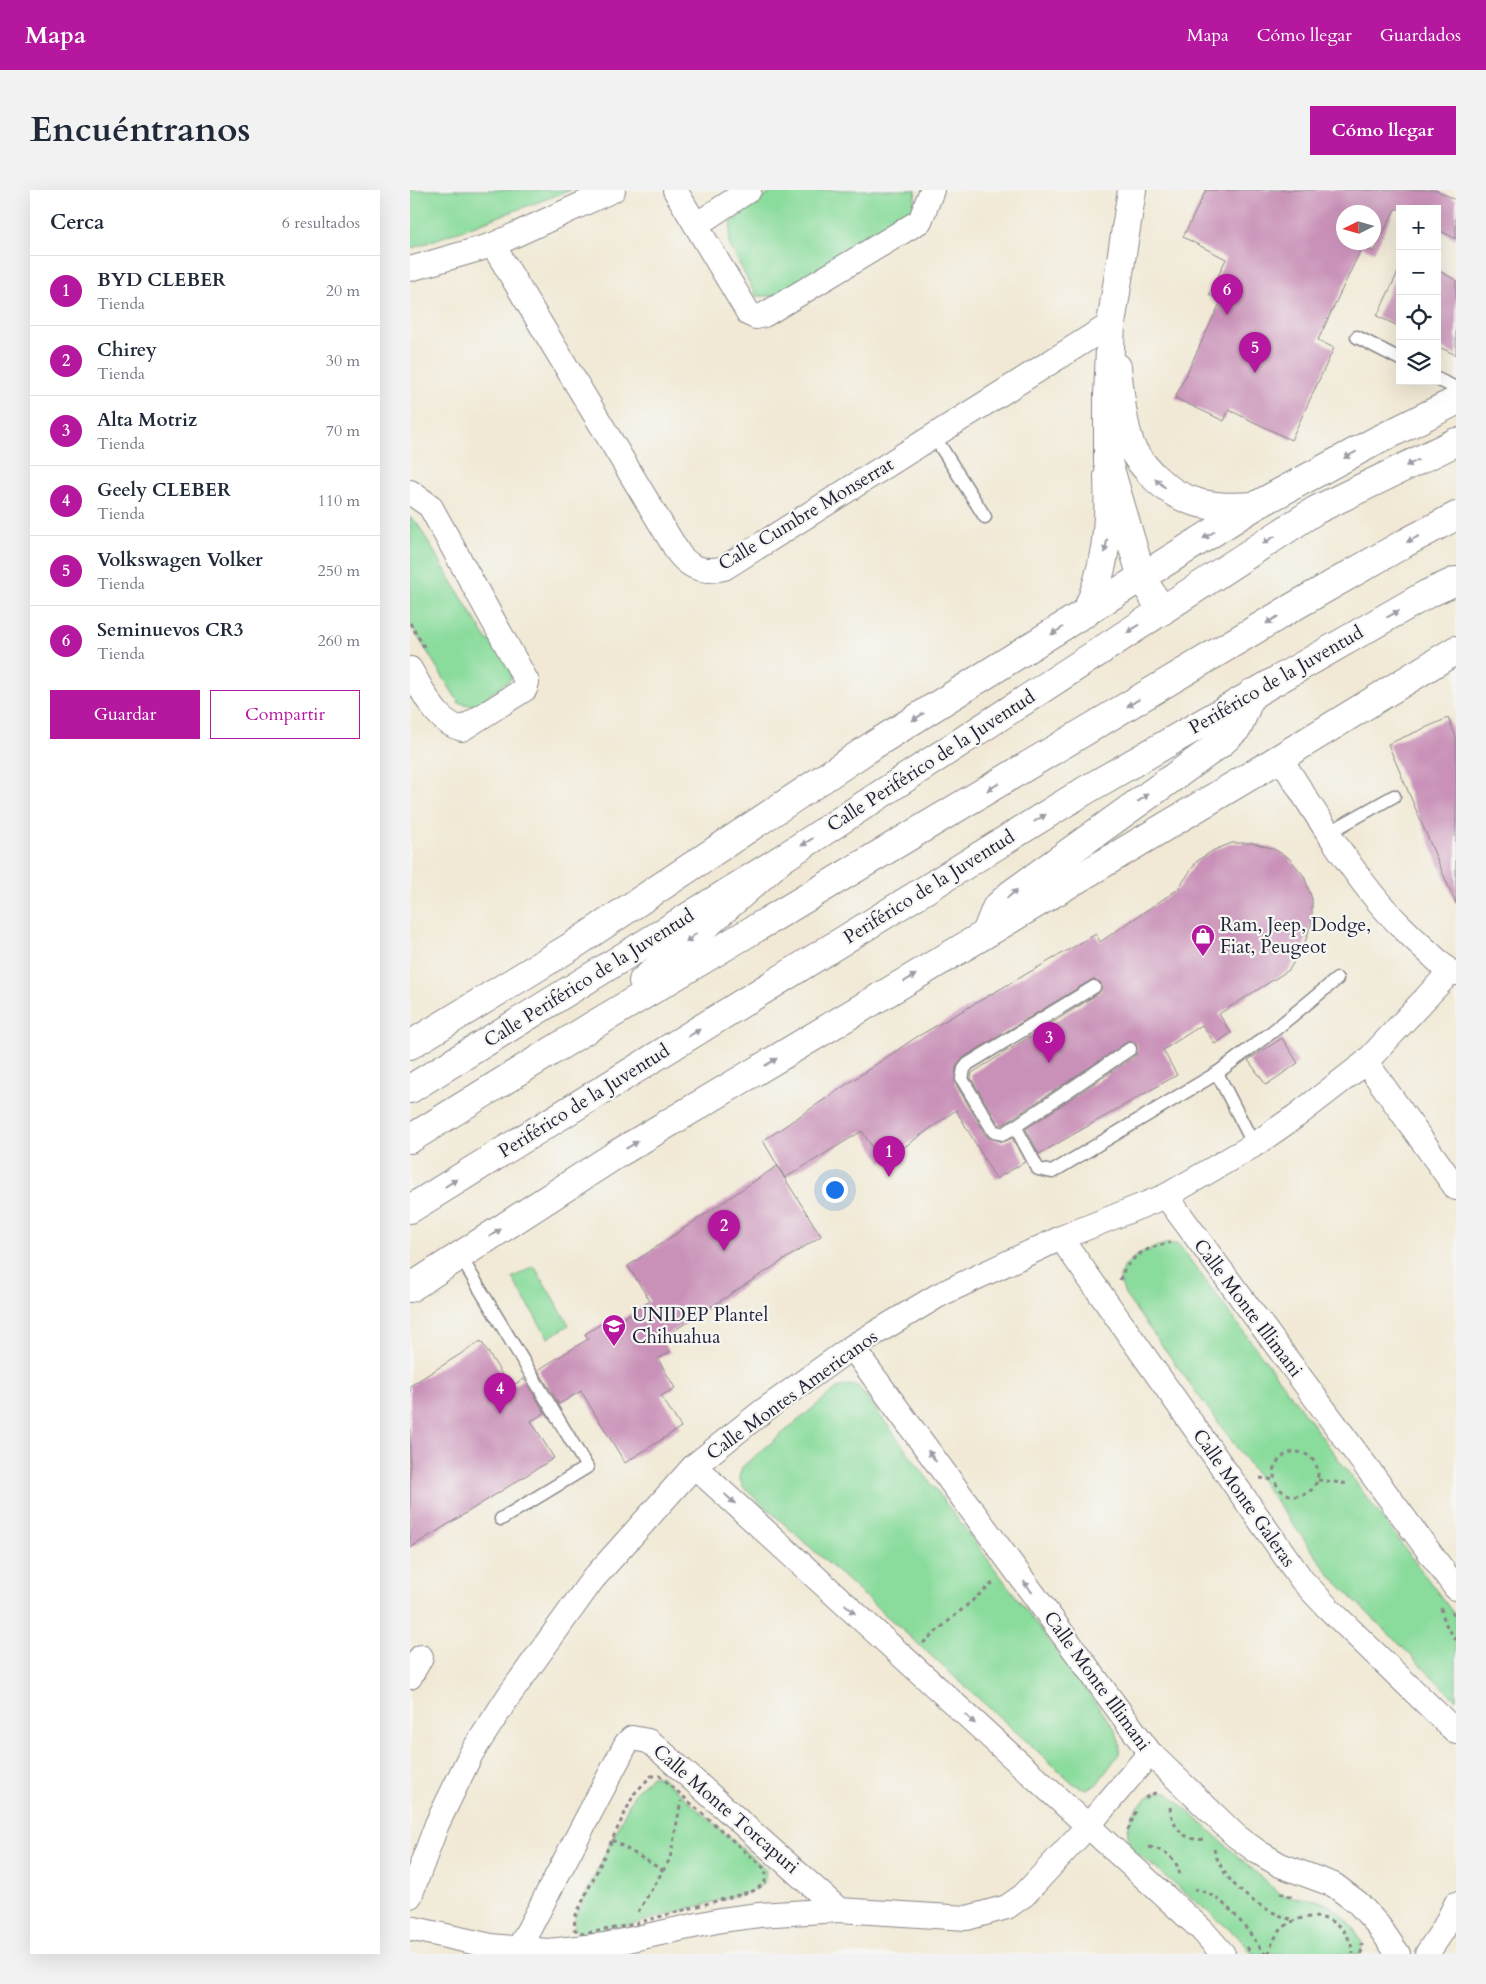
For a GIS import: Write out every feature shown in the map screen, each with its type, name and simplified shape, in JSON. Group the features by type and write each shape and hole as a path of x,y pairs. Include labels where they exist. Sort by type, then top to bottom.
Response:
{"main road":[{"path":"1086,613 1096,590 1108,534 1108,396 1111,324 1132,190"},
{"path":"1111,324 1124,421 1131,446 1144,466 1163,486 1183,499 1210,507 1255,506"},
{"path":"410,1044 572,946 872,746 1255,506 1372,443 1456,401"},
{"name":"Calle Periférico de la Juventud","path":"410,1089 780,860 1316,510 1456,442"},
{"path":"1108,462 1142,578 1162,611"},
{"path":"410,1139 592,1026 1293,608 1405,543 1456,516"},
{"name":"Periférico de la Juventud","path":"410,1209 1086,790 1427,594 1456,581"},
{"path":"410,1288 617,1154 1280,758 1456,650"},
{"path":"986,933 996,908 1011,894 1221,743 1238,727 1252,693"},
{"path":"592,1026 780,860"}],"street":[{"path":"410,269 493,245 614,190"},
{"path":"675,190 749,314 759,316 920,221 932,190"},
{"path":"696,225 749,190"},
{"name":"Calle Cumbre Monserrat","path":"493,245 679,554 686,562 697,569 714,571 724,568 1111,324"},
{"path":"410,492 430,506 527,682 525,689 462,729 447,723 439,717 410,669"},
{"path":"1280,758 1328,833 1372,894 1409,934 1453,972"},
{"name":"Calle Montes Americanos","path":"410,1896 437,1824 471,1754 508,1697 593,1579 694,1466 763,1411 852,1347 939,1295 1061,1238 1166,1196 1254,1145 1296,1116 1366,1062 1453,972"},
{"path":"1366,1062 1456,1188"},
{"name":"Calle Monte Illimani","path":"1166,1196 1448,1600"},
{"name":"Calle Monte Galeras","path":"1061,1238 1302,1580 1327,1607 1456,1732"},
{"name":"Calle Monte Illimani","path":"852,1347 1150,1753 1236,1836 1258,1852 1280,1864 1334,1885 1358,1903 1378,1925 1398,1954"},
{"path":"694,1466 1087,1828 1202,1930 1223,1954"},
{"name":"Calle Monte Torcapuri","path":"518,1950 626,1744 632,1738 648,1741 839,1910"},
{"path":"410,1928 518,1950 548,1951 575,1949 721,1920 839,1910 960,1917 988,1914 1007,1907 1024,1895 1087,1828 1150,1753"},
{"path":"1427,1954 1443,1930 1456,1904"}],"lane":[{"path":"1357,337 1396,357"},
{"path":"1441,380 1456,388"},
{"path":"934,436 985,517"},
{"path":"1328,833 1394,796"},
{"path":"1015,1126 1038,1169 1052,1172 1217,1073 1337,980"},
{"path":"1094,987 964,1069 962,1079 994,1132 1004,1134 1130,1050"},
{"path":"1217,1073 1254,1145"},
{"path":"460,1256 588,1467 502,1520"}],"path":[{"path":"1123,1287 1120,1280 1123,1268 1141,1253 1169,1242 1179,1245"},
{"path":"1293,1451 1308,1454 1314,1459 1317,1466 1318,1480 1310,1492 1296,1496 1283,1492 1274,1480 1276,1465 1280,1458 1293,1451"},
{"path":"1254,1470 1265,1486"},
{"path":"1260,1478 1274,1480"},
{"path":"1318,1480 1357,1484"},
{"path":"920,1646 1000,1576"},
{"path":"1448,1600 1456,1617"},
{"path":"1448,1600 1445,1623 1456,1640"},
{"path":"651,1776 660,1776 766,1870 765,1882 756,1890 630,1925 582,1934 574,1929 575,1917 612,1840 634,1794 651,1776"},
{"path":"630,1925 664,1871 670,1858 682,1795"},
{"path":"1170,1802 1175,1826 1183,1835 1193,1840 1206,1839 1213,1834"},
{"path":"612,1840 664,1871"},
{"path":"1145,1846 1159,1849 1172,1856 1178,1865 1180,1882"},
{"path":"1213,1847 1217,1860 1230,1881 1274,1914 1293,1920"},
{"path":"1186,1888 1203,1890 1216,1897 1267,1954 1275,1935 1293,1920 1307,1916 1322,1918 1335,1924 1346,1934 1353,1954"}],"green space":[{"path":"410,190 571,190 410,249"},
{"path":"775,190 916,190 913,210 892,227 778,296 756,296 729,244 731,223 749,207"},
{"path":"410,517 417,523 487,640 505,649 510,658 511,679 475,706 459,703 410,624"},
{"path":"1169,1243 1179,1245 1456,1617 1456,1700 1333,1579 1125,1295 1120,1279 1126,1265 1139,1255"},
{"path":"534,1266 569,1325 548,1338 512,1278"},
{"path":"848,1385 858,1386 1115,1729 1120,1744 1119,1754 1096,1785 1086,1789 1074,1784 743,1487 739,1477 742,1467 837,1388"},
{"path":"651,1776 660,1776 766,1870 765,1882 756,1890 630,1925 582,1934 574,1929 575,1917 634,1794"},
{"path":"1155,1792 1167,1792 1284,1896 1317,1900 1330,1906 1343,1916 1354,1929 1362,1943 1361,1954 1252,1954 1241,1939 1131,1848 1128,1831 1132,1816 1136,1809"}],"building":[{"path":"1206,190 1436,190 1456,200 1456,239 1441,231 1441,205 1396,205 1396,209 1381,238 1381,205 1336,205 1336,250 1361,250 1318,340 1334,348 1291,440 1229,410 1224,421 1175,398 1221,301 1209,295 1226,259 1183,237"},
{"path":"1441,272 1456,280 1456,355 1441,348"},
{"path":"1396,276 1396,325 1377,316"},
{"path":"1448,718 1456,737 1456,904 1388,744"},
{"path":"1232,843 1252,843 1272,848 1289,858 1304,876 1312,899 1312,922 1304,945 1289,970 1219,1014 1231,1033 1215,1044 1202,1025 1163,1050 1177,1075 1039,1154 1026,1129 1135,1056 1137,1045 1129,1041 1002,1125 999,1125 971,1078 972,1073 1098,994 1101,990 1101,983 1093,979 964,1057 956,1067 955,1083 987,1137 1003,1142 1012,1138 1025,1162 996,1179 956,1110 882,1163 862,1131 785,1178 763,1141 915,1038 1096,934 1100,942 1178,889 1197,861 1214,850"},
{"path":"1282,1038 1298,1063 1266,1085 1248,1060"},
{"path":"777,1166 821,1236 661,1339 670,1352 658,1359 675,1388 661,1396 681,1427 625,1463 581,1391 559,1404 538,1370 588,1339 585,1334 604,1322 608,1328 650,1301 628,1266"},
{"path":"481,1341 510,1387 524,1379 545,1413 531,1421 554,1458 410,1548 410,1386"}],"place":[{"name":"Seminuevos CR3","path":"1227,315"},
{"name":"Volkswagen Volker","path":"1255,373"},
{"name":"Ram, Jeep, Dodge, Fiat, Peugeot","path":"1203,957"},
{"name":"Alta Motriz","path":"1049,1063"},
{"name":"BYD CLEBER","path":"889,1177"},
{"name":"Chirey","path":"724,1251"},
{"name":"UNIDEP Plantel Chihuahua","path":"614,1347"},
{"name":"Geely CLEBER","path":"500,1414"}]}
